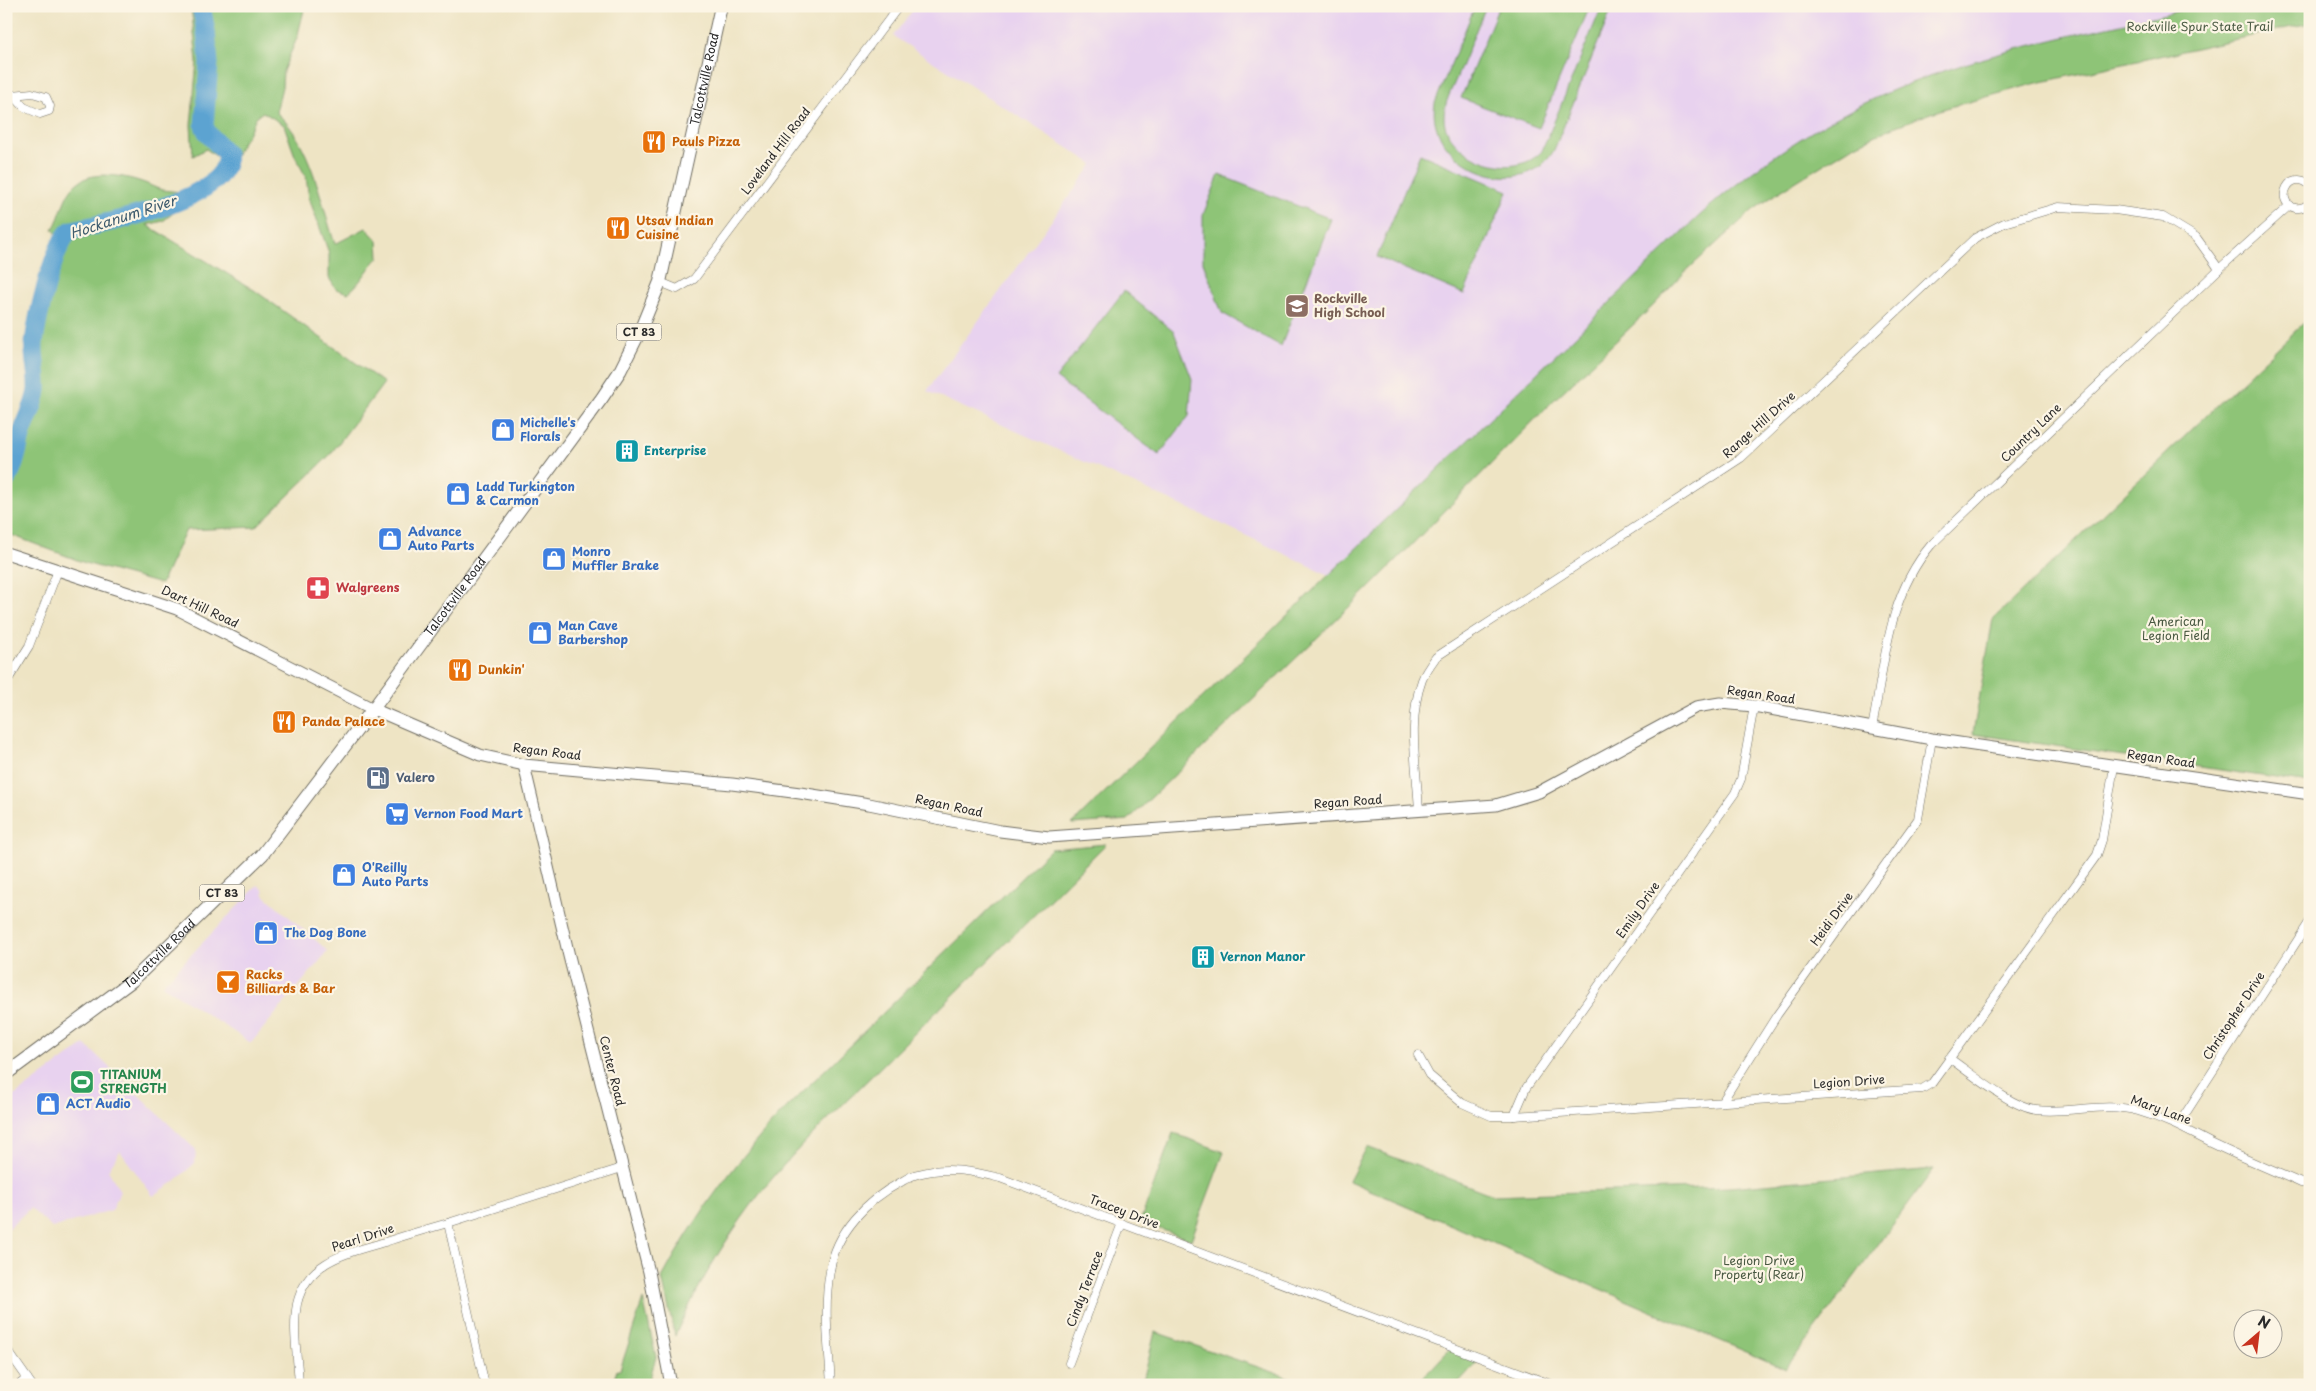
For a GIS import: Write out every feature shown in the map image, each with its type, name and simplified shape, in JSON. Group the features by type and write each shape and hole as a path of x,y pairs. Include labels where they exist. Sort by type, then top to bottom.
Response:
{"main road":[{"name":"Talcottville Road","path":"6,1074 133,980 262,854 373,709 602,398 628,355 660,282 721,6"}],"street":[{"name":"Loveland Hill Road","path":"660,282 677,289 694,279 899,6"},
{"path":"2310,185 2301,180 2290,183 2285,196 2290,205 2300,208 2310,203"},
{"name":"Country Lane","path":"1872,728 1889,632 1899,598 1917,560 1930,545 2219,269 2290,205"},
{"name":"Range Hill Drive","path":"1419,810 1414,737 1415,706 1423,678 1436,657 1741,458 1975,238 2004,223 2058,207 2115,210 2163,217 2196,237 2219,269"},
{"name":"Dart Hill Road","path":"6,553 176,609 373,709"},
{"path":"6,683 29,646 58,570"},
{"name":"Regan Road","path":"373,709 480,755 524,765 736,784 869,804 1000,831 1049,836 1496,805 1539,792 1696,707 1720,702 1754,706 1932,739 2310,794"},
{"name":"Emily Drive","path":"1514,1116 1526,1088 1735,793 1741,780 1754,706"},
{"name":"Heidi Drive","path":"1722,1102 1778,1015 1918,819 1932,739"},
{"name":"Center Road","path":"524,765 649,1272 671,1385"},
{"name":"Legion Drive","path":"1418,1055 1429,1075 1462,1104 1491,1116 1922,1089 1932,1084 2097,854 2102,840 2114,766"},
{"name":"Christopher Drive","path":"2178,1125 2310,921"},
{"name":"Mary Lane","path":"1949,1058 2016,1104 2036,1110 2068,1110 2114,1106 2137,1111 2178,1125 2211,1143 2301,1183 2310,1184"},
{"name":"Pearl Drive","path":"299,1385 295,1326 297,1304 304,1285 318,1269 337,1256 622,1168"},
{"name":"Tracey Drive","path":"831,1385 827,1293 830,1269 840,1242 853,1218 875,1196 916,1174 965,1170 1000,1178 1553,1385"},
{"path":"448,1223 485,1385"},
{"name":"Cindy Terrace","path":"1069,1363 1122,1223"},
{"path":"6,1348 29,1382 19,1385"}],"shaded area":[{"name":"Rockville High School","path":"916,6 2200,6 2001,54 1955,67 1910,83 1866,103 1792,144 1743,179 1697,218 1329,575 1207,517 927,391 1093,164 893,36"},
{"path":"258,885 263,889 264,895 328,951 251,1043 162,985"},
{"path":"85,1044 196,1150 195,1163 174,1182 153,1196 120,1151 108,1170 120,1191 112,1210 52,1228 30,1208 6,1231 6,1102"}],"green space":[{"path":"191,6 305,6 297,38 283,71 282,87 276,112 288,125 307,156 335,244 366,228 378,241 379,257 357,285 348,293 336,289 329,278 329,253 309,198 306,177 295,156 284,125 263,112 256,117 239,148 229,173 216,186 192,203 178,209 163,221 147,225 254,290 384,383 329,456 256,527 186,530 161,584 85,563 6,533 6,480 13,467 36,393 35,336 48,276 62,241 53,229 70,191 79,181 106,175 134,179 160,189 186,192 216,170 219,158 206,149 193,156 191,125 197,61"},
{"path":"1475,6 1486,6 1447,101 1444,112 1445,126 1460,148 1485,162 1506,166 1531,160 1542,151 1602,6 1613,6 1554,150 1540,167 1521,175 1500,176 1479,170 1460,159 1445,144 1436,125 1435,103"},
{"path":"1499,6 1590,6 1539,128 1461,98"},
{"name":"Rockville Spur State Trail","path":"2200,6 2310,6 2310,23 2037,83 1943,109 1896,126 1853,146 1779,192 1753,210 1684,273 1652,307 1554,400 1373,584 1128,820 1072,824 1697,218 1771,158 1853,109 1881,95 1946,70 2017,49"},
{"path":"1420,154 1508,191 1464,294 1377,257"},
{"path":"1219,175 1331,219 1281,346 1222,313 1203,262 1203,215"},
{"path":"1124,291 1174,332 1192,379 1189,416 1159,455 1056,378"},
{"name":"American Legion Field","path":"2310,317 2310,783 1973,734 1993,619"},
{"path":"1106,844 808,1139 768,1183 717,1256 675,1336 662,1278 704,1208 753,1144 790,1104 1051,849"},
{"path":"1173,1133 1224,1152 1191,1240 1140,1222"},
{"name":"Legion Drive Property (Rear)","path":"1367,1147 1493,1195 1730,1187 1934,1169 1786,1369 1349,1181"},
{"path":"643,1299 656,1357 648,1385 612,1385 617,1370 620,1370"},
{"path":"1155,1332 1311,1385 1142,1385"},
{"path":"1451,1348 1480,1359 1456,1385 1416,1385"}],"waterway":[{"name":"Hockanum River","path":"6,480 14,463 22,433 36,396 35,333 47,282 65,236 72,230 137,215 190,196 211,184 224,169 226,153 208,134 204,126 209,63 201,6"}],"place":[{"name":"Pauls Pizza","path":"654,142"},
{"name":"Utsav Indian Cuisine","path":"618,228"},
{"name":"Rockville High School","path":"1297,306"},
{"name":"Michelle's Florals","path":"503,430"},
{"name":"Enterprise","path":"627,451"},
{"name":"Ladd Turkington & Carmon","path":"458,494"},
{"name":"Advance Auto Parts","path":"390,539"},
{"name":"Monro Muffler Brake","path":"554,559"},
{"name":"Walgreens","path":"318,588"},
{"name":"Man Cave Barbershop","path":"540,633"},
{"name":"Dunkin'","path":"460,670"},
{"name":"Panda Palace","path":"284,722"},
{"name":"Valero","path":"378,778"},
{"name":"Vernon Food Mart","path":"397,814"},
{"name":"O'Reilly Auto Parts","path":"344,875"},
{"name":"The Dog Bone","path":"266,933"},
{"name":"Vernon Manor","path":"1203,957"},
{"name":"Racks Billiards & Bar","path":"228,982"},
{"name":"TITANIUM STRENGTH","path":"82,1082"},
{"name":"ACT Audio","path":"48,1104"}]}
